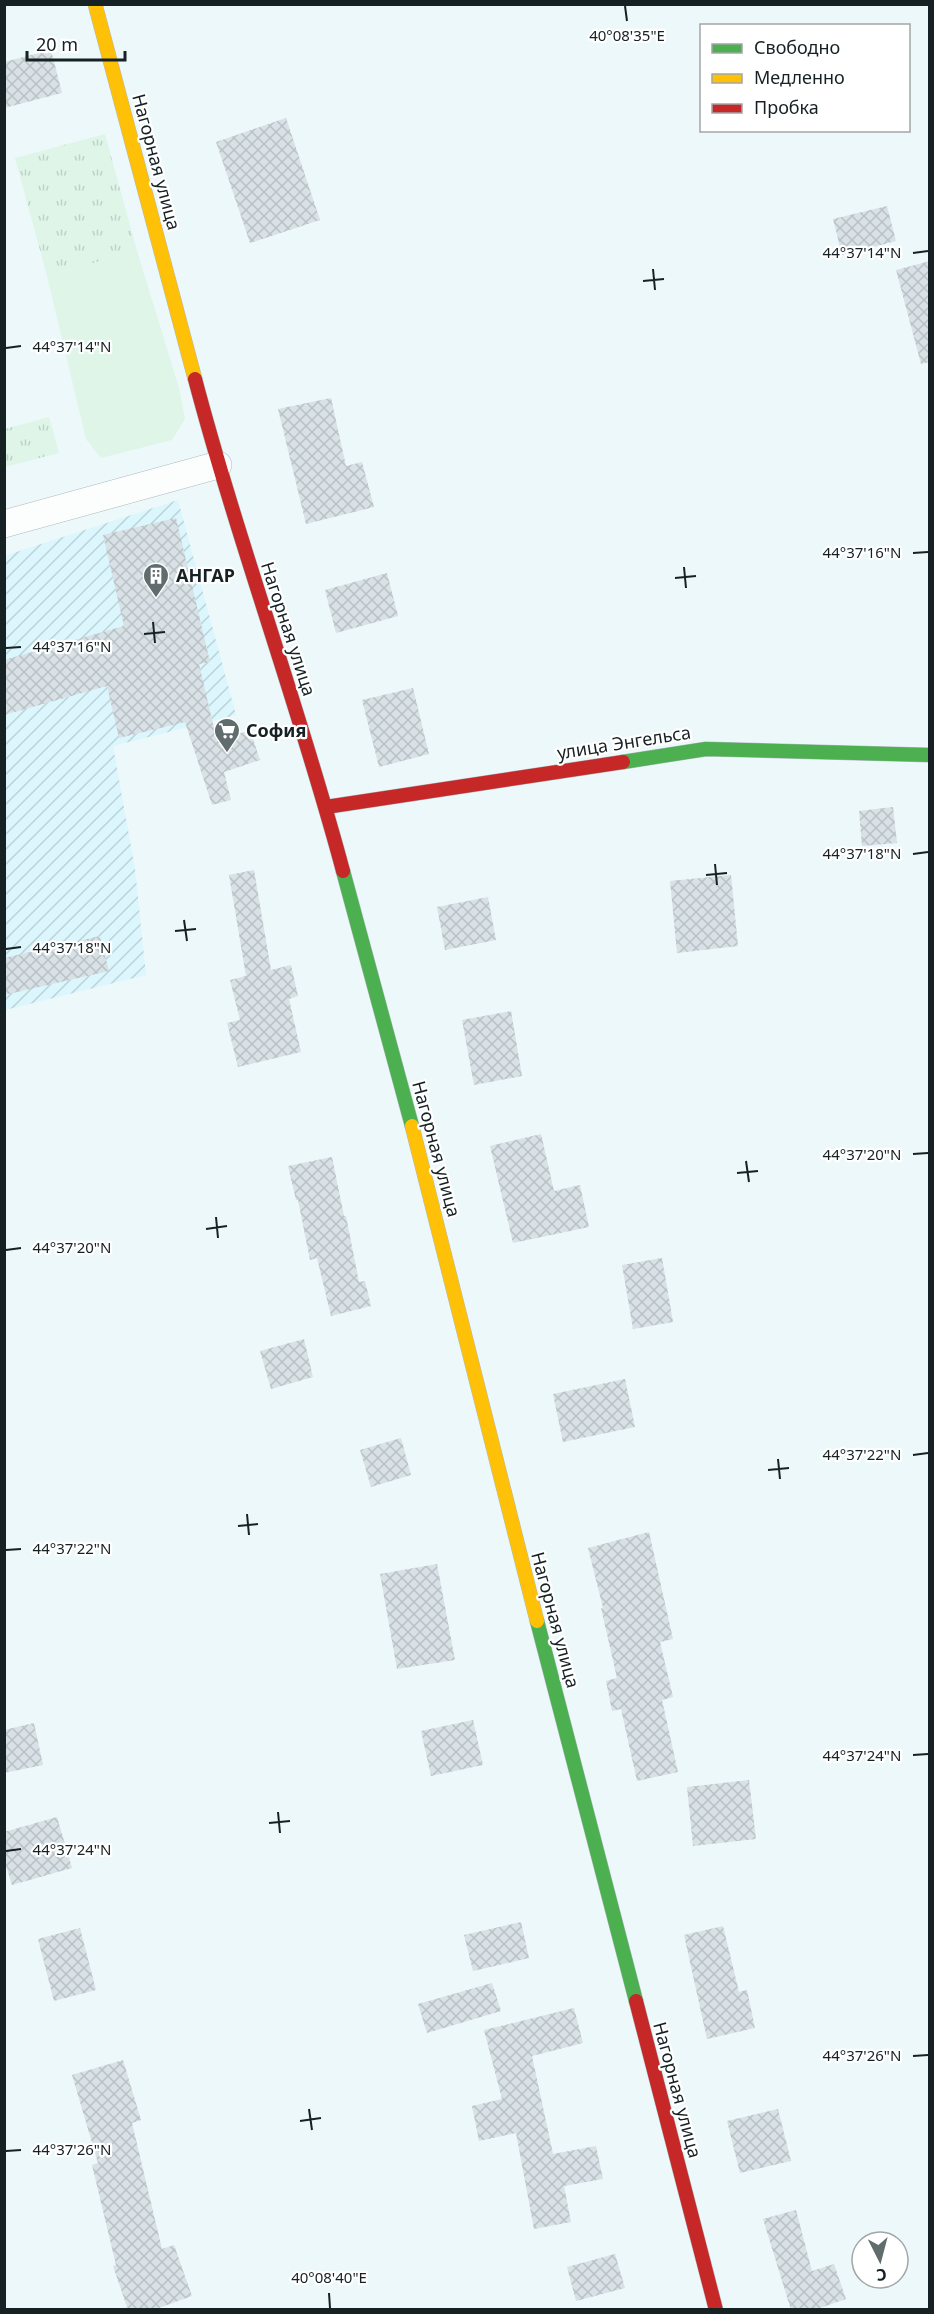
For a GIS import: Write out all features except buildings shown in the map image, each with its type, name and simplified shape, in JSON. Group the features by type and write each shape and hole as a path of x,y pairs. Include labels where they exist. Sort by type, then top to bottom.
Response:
{"street":[{"name":"Нагорная улица","path":"95,4 218,465 326,807 430,1197 491,1445 716,2310"},
{"path":"4,524 218,465"},
{"name":"улица Энгельса","path":"326,807 706,749 930,755"}],"shaded area":[{"path":"178,500 236,715 113,746 135,869 146,975 5,1010 4,556"}],"green space":[{"path":"105,134 137,251 47,276 15,158"},
{"path":"137,251 179,388 185,419 172,440 101,458 86,439 47,276"},
{"path":"49,417 59,453 5,467 5,429"}],"traffic: fast":[{"path":"623,762 706,749 930,755"},
{"path":"343,871 412,1126"},
{"path":"537,1621 636,2001"}],"traffic: slow":[{"path":"95,4 195,379"},
{"path":"412,1126 537,1621"}],"traffic: jam":[{"path":"195,379 230,503 308,748 343,871"},
{"path":"326,807 623,762"},
{"path":"636,2001 716,2310"}],"place":[{"name":"АНГАР","path":"156,599"},
{"name":"София","path":"227,754"}]}
